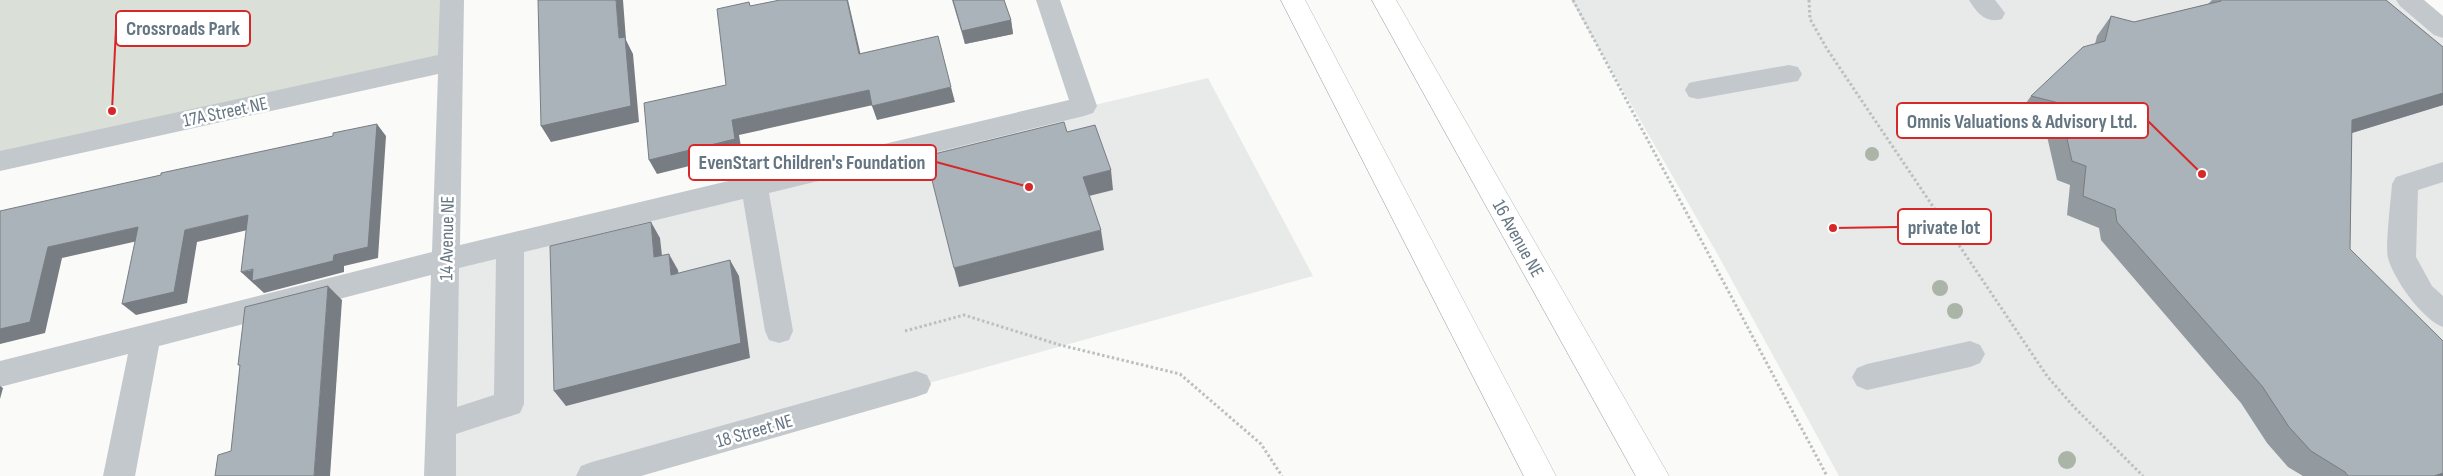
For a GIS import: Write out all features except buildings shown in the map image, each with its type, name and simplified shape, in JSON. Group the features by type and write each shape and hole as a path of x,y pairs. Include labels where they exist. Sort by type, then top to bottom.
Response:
{"highway":[{"path":"1293,0 1540,476"},
{"name":"16 Avenue NE","path":"1384,0 1653,476"}],"street":[{"name":"14 Avenue NE","path":"440,476 452,0"},
{"path":"0,374 445,260 1084,106 1048,0"},
{"path":"2408,0 2443,29"},
{"name":"17A Street NE","path":"0,161 449,62"},
{"path":"1698,90 1789,74"},
{"path":"2443,172 2405,184 2402,258 2422,294 2443,316"},
{"path":"754,186 779,331"},
{"path":"441,425 509,404 510,245"},
{"path":"119,476 146,338"},
{"path":"1867,377 1970,354"},
{"name":"18 Street NE","path":"592,476 916,384"}],"path":[{"path":"1573,0 1827,476"},
{"path":"1809,0 1810,19 1827,49 2047,376 2074,407 2143,476"},
{"path":"904,331 964,315 1060,345 1180,374 1261,444 1282,476"}],"shaded area":[{"path":"0,0 452,0 449,62 0,161"},
{"path":"1571,0 2408,0 2443,29 2443,476 1839,476 1718,255"},
{"path":"1208,78 1313,276 595,476 440,476 445,260"}],"place":[{"name":"Crossroads Park","path":"112,111"},
{"name":"Omnis Valuations & Advisory Ltd.","path":"2202,174"},
{"name":"EvenStart Children's Foundation","path":"1029,187"},
{"name":"private lot","path":"1833,228"}]}
